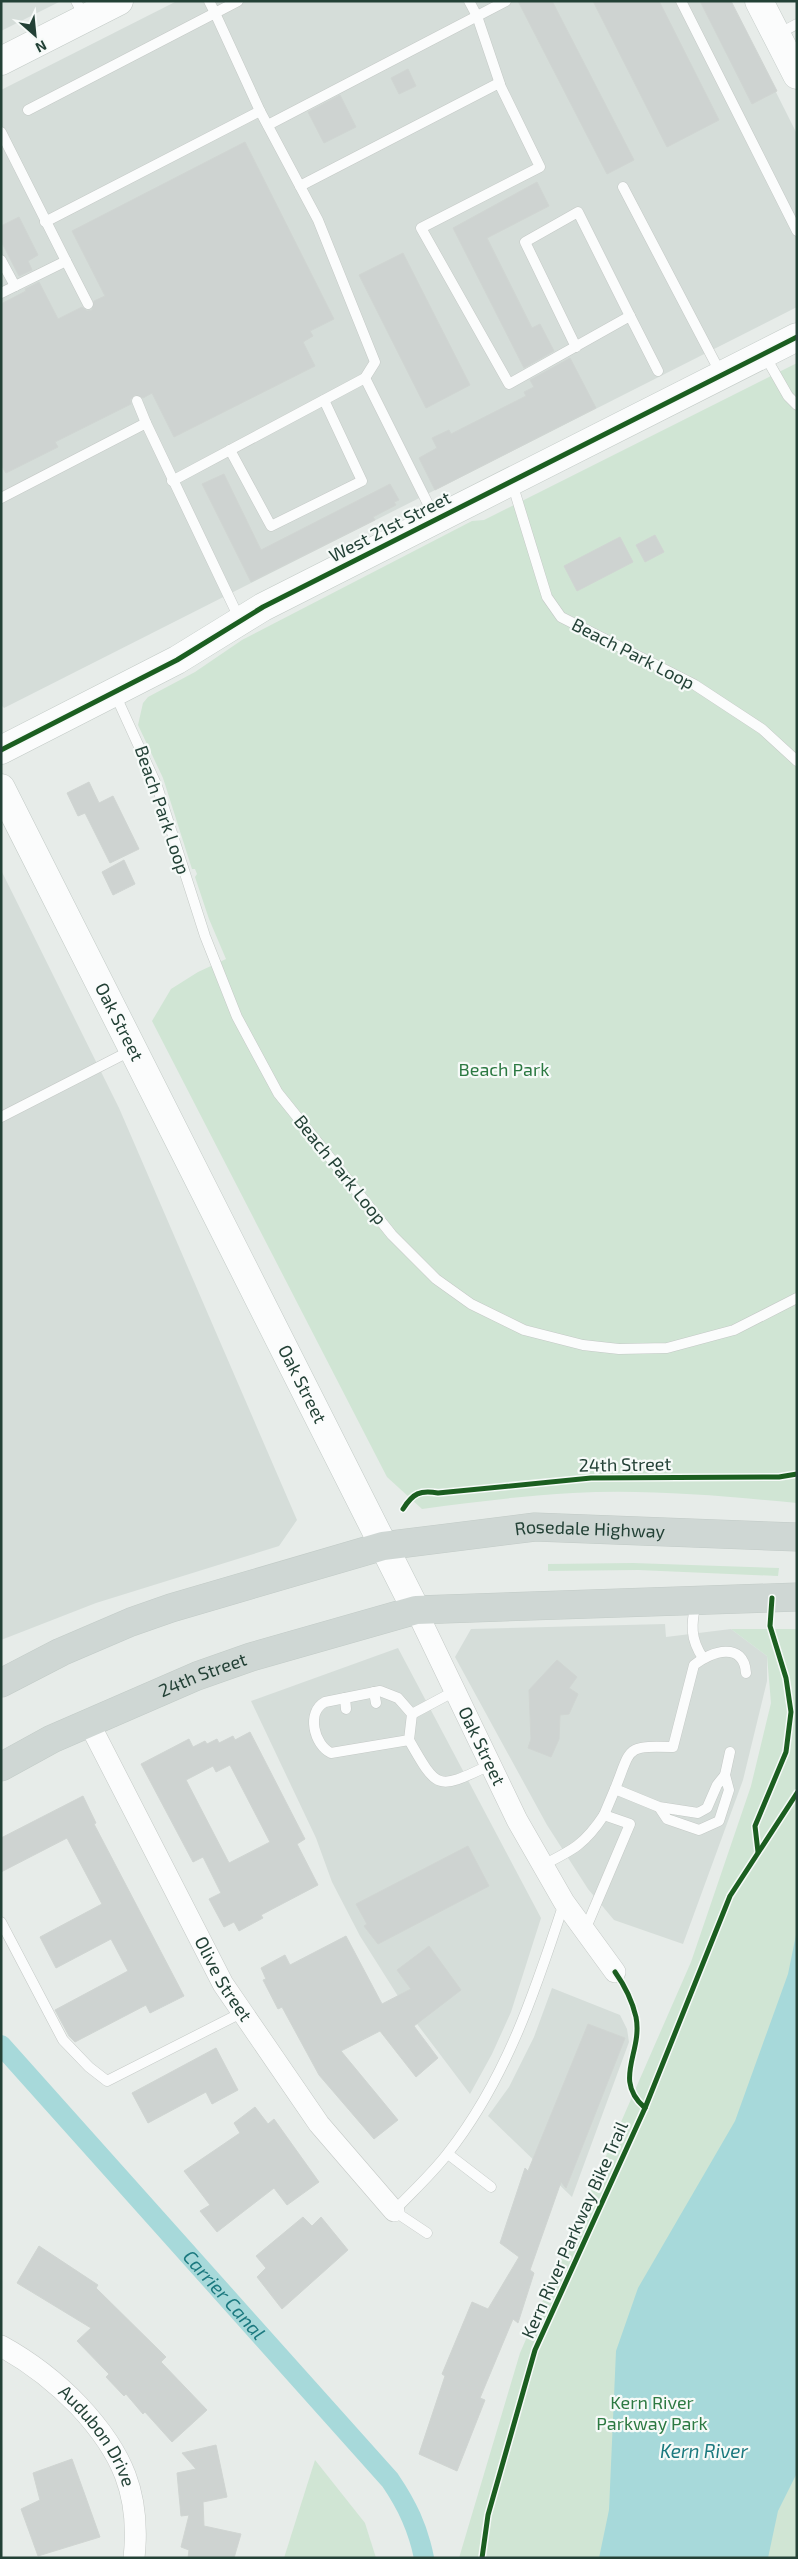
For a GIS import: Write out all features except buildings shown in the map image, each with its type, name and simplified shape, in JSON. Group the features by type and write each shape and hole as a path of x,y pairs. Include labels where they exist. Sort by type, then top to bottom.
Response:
{"main road":[{"name":"Rosedale Highway","path":"383,1546 535,1527 797,1537"},
{"path":"1,1683 62,1652 131,1622 171,1608 383,1546"},
{"path":"416,1610 797,1597"},
{"name":"24th Street","path":"1,1767 52,1739 88,1723 171,1687 242,1660 416,1610"}],"street":[{"path":"1,61 81,10 119,1"},
{"path":"759,1 787,30 797,75"},
{"name":"West 21st Street","path":"1,750 177,660 271,602 797,337"},
{"name":"Oak Street","path":"1,788 416,1610 490,1765 564,1902 614,1972"},
{"name":"Olive Street","path":"88,1723 223,1984 319,2124 394,2212"},
{"name":"Audubon Drive","path":"1,2346 28,2360 54,2380 95,2424 112,2446 126,2474 134,2503 136,2534 134,2558"}],"lane":[{"path":"172,481 365,378 376,362 318,220 260,111 209,1"},
{"path":"28,110 238,1"},
{"path":"469,1 477,16 500,84 540,167 422,228 509,384 630,316"},
{"path":"268,125 506,1"},
{"path":"681,1 797,231"},
{"path":"300,186 500,84"},
{"path":"45,222 260,111"},
{"path":"1,132 5,150 88,304"},
{"path":"623,187 722,375"},
{"path":"576,347 525,242 578,212 658,371"},
{"path":"1,260 15,286"},
{"path":"1,293 66,261"},
{"path":"764,353 788,396 797,405"},
{"path":"365,378 436,519"},
{"path":"230,450 271,526 362,481 324,400"},
{"path":"137,401 172,481 240,621"},
{"path":"2,495 146,423"},
{"name":"Beach Park Loop","path":"512,482 547,597 561,617 695,685 762,729 797,761"},
{"name":"Beach Park Loop","path":"114,693 157,786 205,936 237,1017 278,1093 392,1235 436,1279 472,1304 524,1330 583,1344 619,1349 667,1348 734,1330 797,1298"},
{"path":"1,1117 133,1049"},
{"path":"696,1600 691,1625 693,1637 703,1658"},
{"path":"543,1865 572,1851 590,1836 604,1815 629,1753 639,1746 673,1748 694,1665 703,1658 720,1651 730,1652 740,1656 745,1664 746,1673"},
{"path":"409,1740 382,1739 352,1744 331,1753 323,1749 318,1741 313,1714 318,1706 325,1702 380,1691 398,1698 412,1714 409,1740 430,1776 440,1782 456,1781 490,1765"},
{"path":"412,1714 455,1691"},
{"path":"374,1692 376,1703"},
{"path":"345,1698 346,1709"},
{"path":"615,1789 659,1806 698,1813 707,1808 717,1786 725,1776 730,1752"},
{"path":"659,1806 667,1819 682,1826 699,1830 709,1827 718,1820 724,1808 729,1790 725,1776"},
{"path":"585,1931 630,1824 604,1815"},
{"path":"427,2233 394,2212 448,2154 479,2109 514,2042 538,1984 564,1902"},
{"path":"1,1922 63,2040 107,2081 241,2012"},
{"path":"448,2154 491,2187"}],"shaded area":[{"path":"1,1 61,1 1,31"},
{"path":"177,1 730,1 797,134 797,307 4,708 1,705 1,90"},
{"path":"1,870 119,1108 297,1520 279,1546 96,1603 1,1640"},
{"path":"665,1624 666,1637 731,1629 767,1656 767,1681 743,1780 683,1944 614,1920 588,1889 547,1825 455,1657 471,1629"},
{"path":"398,1648 541,1918 511,2012 492,2054 470,2094 408,2012 360,1936 332,1882 316,1838 251,1701"},
{"path":"552,1988 620,2015 627,2029 629,2042 572,2197 488,2116 509,2087 534,2037"}],"green space":[{"name":"Beach Park","path":"797,363 797,1503 685,1494 601,1492 516,1498 422,1509 387,1477 152,1021 171,989 198,972 226,959 209,919 195,877 197,874 195,869 192,869 163,778 138,725 143,703 148,697 195,672 242,640 472,521 484,520"},
{"path":"633,1563 779,1568 778,1576 638,1570 548,1571 548,1564"},
{"name":"Kern River Parkway Park","path":"731,1629 797,1629 797,2558 459,2558 520,2353 691,1962 751,1786 771,1703 767,1656"},
{"path":"315,2460 365,2523 376,2558 284,2558"}],"water":[{"name":"Kern River","path":"797,1930 797,2473 778,2511 768,2558 599,2558 609,2510 616,2351 638,2288 735,2121 788,1974"}],"waterway":[{"name":"Carrier Canal","path":"1,2045 390,2480 411,2517 419,2537 424,2558"}],"cycle path":[{"path":"1,750 177,660 263,607 797,337"},
{"path":"403,1509 414,1496 426,1492 438,1493 591,1478 779,1477 797,1474"},
{"path":"758,1852 755,1826 786,1752 791,1712 786,1678 770,1626 772,1598"},
{"name":"Kern River Parkway Bike Trail","path":"482,2558 488,2515 535,2350 645,2108 730,1896 797,1793"},
{"path":"615,1972 628,1993 636,2017 636,2042 629,2076 635,2097 645,2108"}]}
